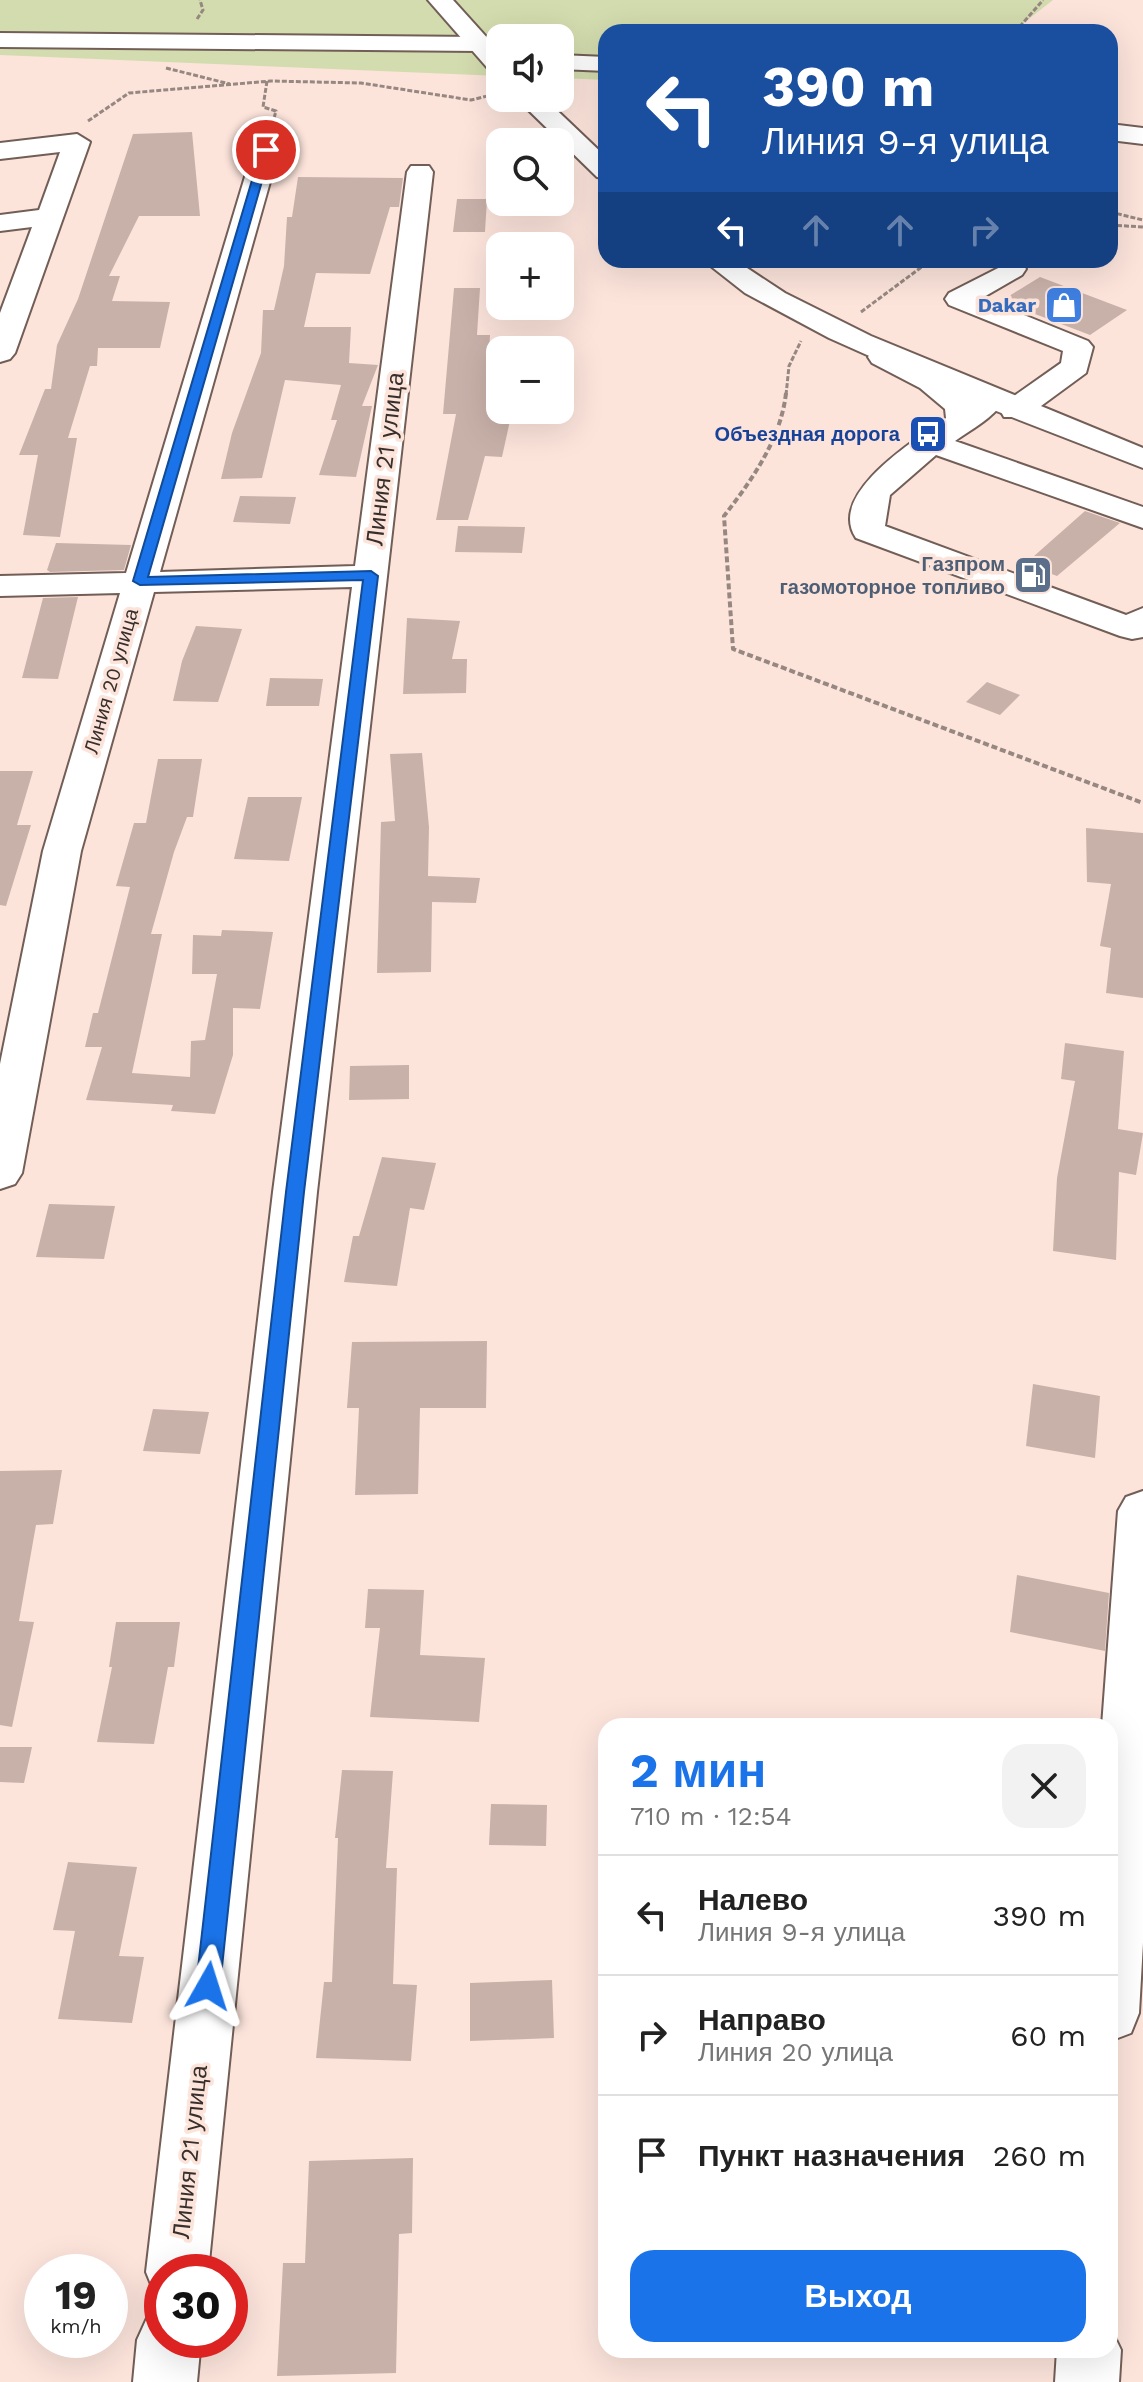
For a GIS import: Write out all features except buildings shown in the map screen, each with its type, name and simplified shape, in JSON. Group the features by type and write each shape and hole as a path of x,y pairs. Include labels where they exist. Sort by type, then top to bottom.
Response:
{"street":[{"path":"440,0 486,49"},
{"path":"0,40 486,57"},
{"path":"574,63 598,64"},
{"path":"544,112 598,163"},
{"path":"1118,133 1143,136"},
{"path":"0,151 77,142 50,217 12,290 0,353"},
{"name":"Линия 20 улица","path":"0,1173 62,851 266,150"},
{"name":"Линия 21 улица","path":"179,2254 295,1192 420,172"},
{"path":"0,223 50,217"},
{"path":"730,268 812,319 854,339 1002,405 1143,459"},
{"path":"1012,269 959,299 1078,347 1075,367 962,425 908,458 871,498 868,531 1132,629 1143,618"},
{"path":"854,339 944,391 960,406 962,425"},
{"path":"934,444 1143,518"},
{"path":"0,586 371,576"},
{"path":"1118,1891 1143,1511"},
{"path":"165,2382 167,2358"},
{"path":"1087,2382 1088,2358"}],"path":[{"path":"1022,24 1043,0"},
{"path":"77,142 84,124 129,93 267,81 361,83 471,100 486,96"},
{"path":"266,150 276,111 263,107 267,81"},
{"path":"1118,214 1143,220"},
{"path":"1118,225 1143,227"},
{"path":"812,319 789,366 784,411 755,476 724,516 733,649 1143,803"}],"green space":[{"path":"0,0 1053,0 1022,24 598,24 598,80 574,79 574,24 486,24 486,75 0,55"}],"place":[{"name":"Dakar","path":"1064,305"},
{"name":"Объездная дорога","path":"928,434"},
{"name":"Газпром газомоторное топливо","path":"1033,575"}],"route":[{"path":"208,1986 295,1192 371,576 140,581 266,150"}]}
